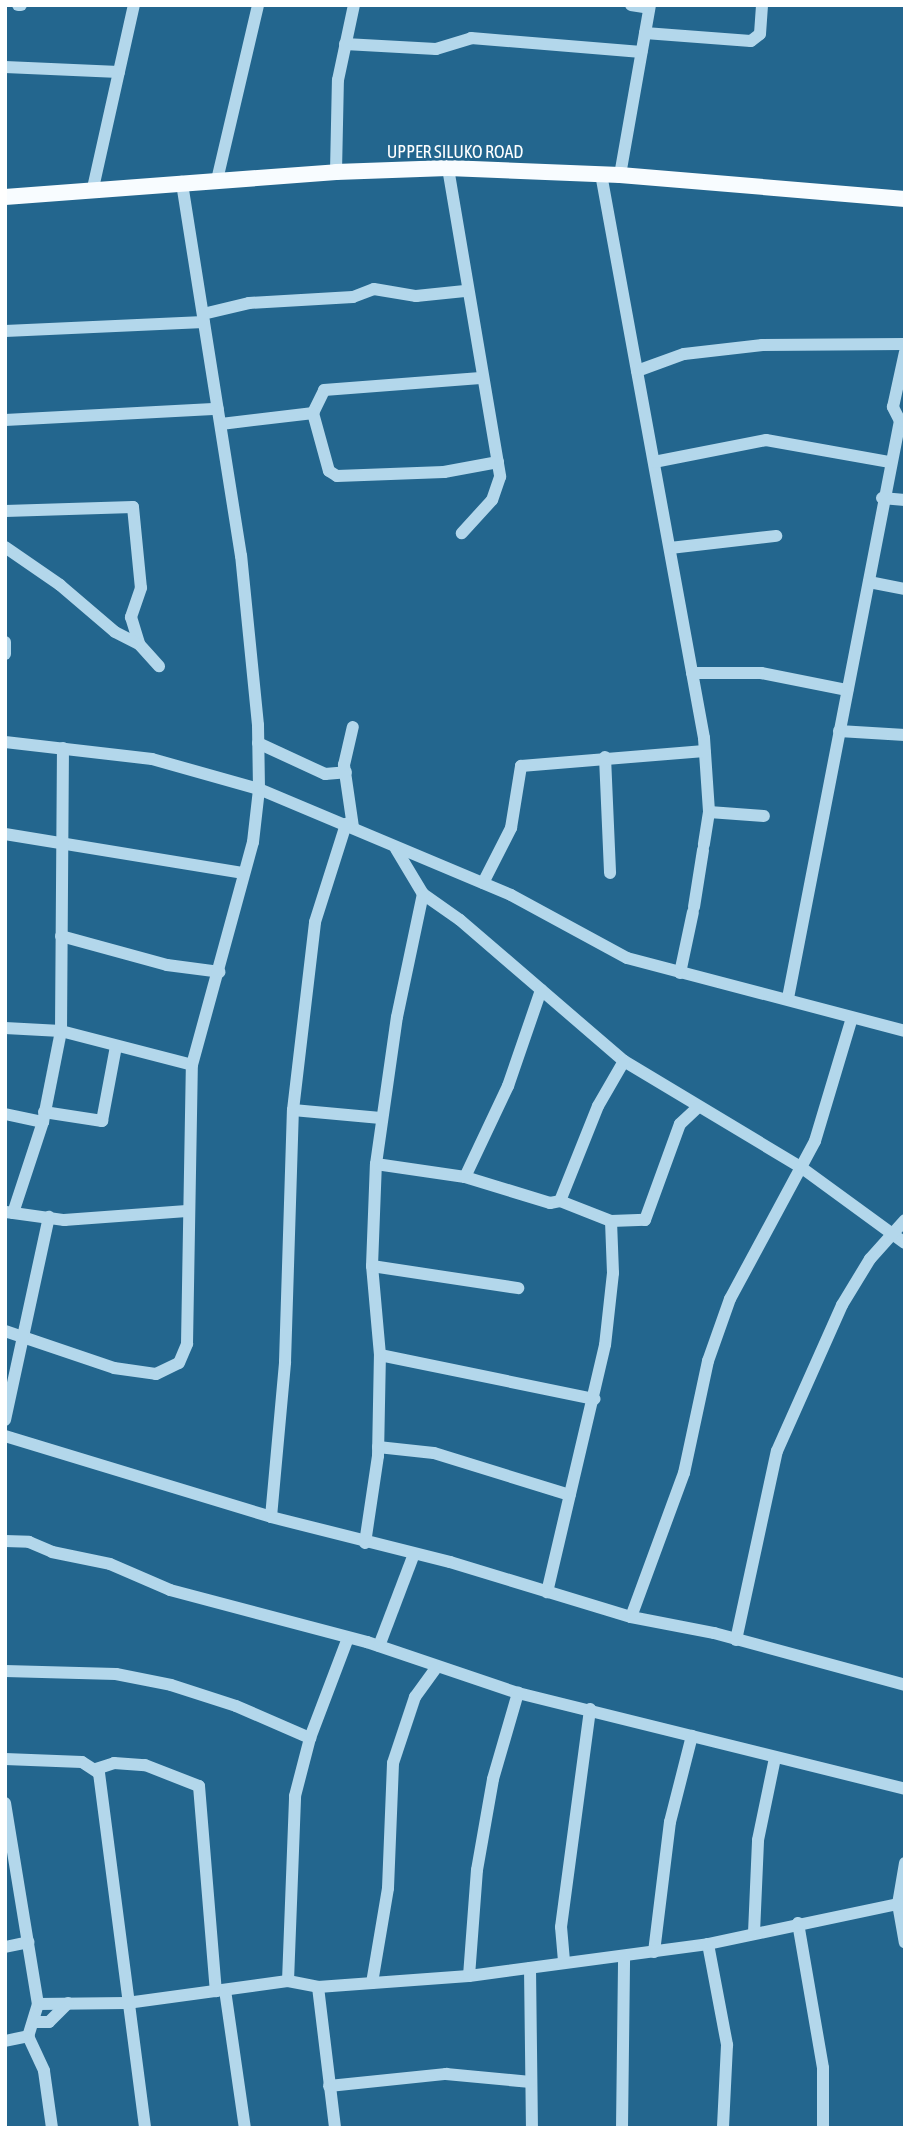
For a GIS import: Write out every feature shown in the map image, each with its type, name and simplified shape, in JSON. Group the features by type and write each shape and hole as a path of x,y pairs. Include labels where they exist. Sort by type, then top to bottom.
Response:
{"main road":[{"name":"UPPER SILUKO ROAD","path":"5,197 182,182 448,168 620,175 905,199"}],"street":[{"path":"93,188 134,5"},
{"path":"217,180 258,5"},
{"path":"336,172 336,96 354,5"},
{"path":"620,175 649,7 631,5"},
{"path":"645,33 751,41 760,34 762,5"},
{"path":"345,44 436,50 471,38 641,52"},
{"path":"5,67 119,72"},
{"path":"448,168 465,291 500,477 492,500 462,533"},
{"path":"601,174 670,548 704,751 709,812 680,973"},
{"path":"5,1331 114,1368 156,1374 180,1363 187,1344 187,1211 192,1065 220,972 244,873 259,789 258,743 241,556 182,182"},
{"path":"5,331 204,318 249,303 353,297 373,289 416,296 465,291"},
{"path":"637,371 684,354 762,345 905,344"},
{"path":"788,998 869,582 882,498 900,421 893,407 905,352"},
{"path":"481,378 324,390 313,413 329,471 337,476 444,472 498,462"},
{"path":"5,420 218,410"},
{"path":"221,424 313,413"},
{"path":"654,461 766,440 890,461"},
{"path":"882,498 905,500"},
{"path":"5,511 133,507 141,588 131,617 139,643 159,666"},
{"path":"670,548 776,536"},
{"path":"5,547 60,585 115,632 139,643"},
{"path":"869,582 905,589"},
{"path":"5,642 5,651"},
{"path":"692,673 761,673 847,690"},
{"path":"271,1517 285,1362 293,1110 316,922 349,826 346,772 353,727"},
{"path":"839,731 905,735"},
{"path":"5,742 152,759 259,789 349,826 396,849 483,883 627,958 788,998 905,1031"},
{"path":"258,743 325,774 346,772"},
{"path":"63,748 65,844 61,1031 43,1117 9,1212 49,1217 144,1217 187,1211"},
{"path":"483,883 511,828 521,766 605,757 704,751"},
{"path":"605,757 610,873"},
{"path":"709,812 764,816"},
{"path":"5,834 244,873"},
{"path":"396,849 424,894 624,1060 802,1168 905,1243"},
{"path":"365,1543 378,1447 380,1355 372,1266 376,1164 381,1118 424,894"},
{"path":"61,936 167,965 220,972"},
{"path":"465,1177 508,1086 541,990"},
{"path":"631,1617 684,1473 708,1360 730,1299 802,1168 823,1118 852,1018"},
{"path":"5,1028 61,1031 192,1065"},
{"path":"5,1114 102,1121 116,1046"},
{"path":"560,1201 598,1106 624,1060"},
{"path":"376,1164 465,1177 550,1203 560,1201 611,1221 645,1220 680,1124 698,1107"},
{"path":"293,1110 381,1118"},
{"path":"5,1420 49,1217"},
{"path":"737,1640 777,1451 842,1305 870,1259 905,1220"},
{"path":"547,1592 595,1399 613,1273 611,1221"},
{"path":"372,1266 518,1288"},
{"path":"380,1355 595,1399"},
{"path":"5,1436 271,1517 414,1554 631,1617 737,1640 905,1685"},
{"path":"378,1447 434,1453 570,1495"},
{"path":"5,1541 29,1542 52,1552 110,1563 170,1590 379,1646 518,1693 905,1789"},
{"path":"379,1646 414,1554"},
{"path":"288,1981 295,1796 310,1738 348,1638"},
{"path":"372,1983 388,1888 393,1763 415,1697 437,1667"},
{"path":"5,1671 116,1674 171,1685 236,1706 310,1738"},
{"path":"470,1976 477,1870 493,1779 518,1693"},
{"path":"564,1961 561,1927 590,1709"},
{"path":"654,1952 670,1822 692,1736"},
{"path":"754,1933 758,1840 775,1758"},
{"path":"5,1759 82,1762 96,1769 114,1763 145,1765 199,1786 220,1991 245,2128"},
{"path":"96,1769 102,1790 145,2128"},
{"path":"5,1803 9,1853 38,2004 27,2036"},
{"path":"905,1863 898,1904 905,1942"},
{"path":"38,2004 127,2003 288,1981 318,1987 470,1976 564,1961 708,1944 898,1904"},
{"path":"798,1923 823,2068 823,2128"},
{"path":"5,1947 28,1942"},
{"path":"708,1944 727,2045 723,2128"},
{"path":"622,2128 624,1956"},
{"path":"530,1968 532,2128"},
{"path":"318,1987 335,2128"},
{"path":"34,2022 49,2022 68,2004"},
{"path":"5,2041 27,2036"},
{"path":"27,2036 44,2071 52,2128"},
{"path":"328,2086 446,2074 531,2082"}]}
